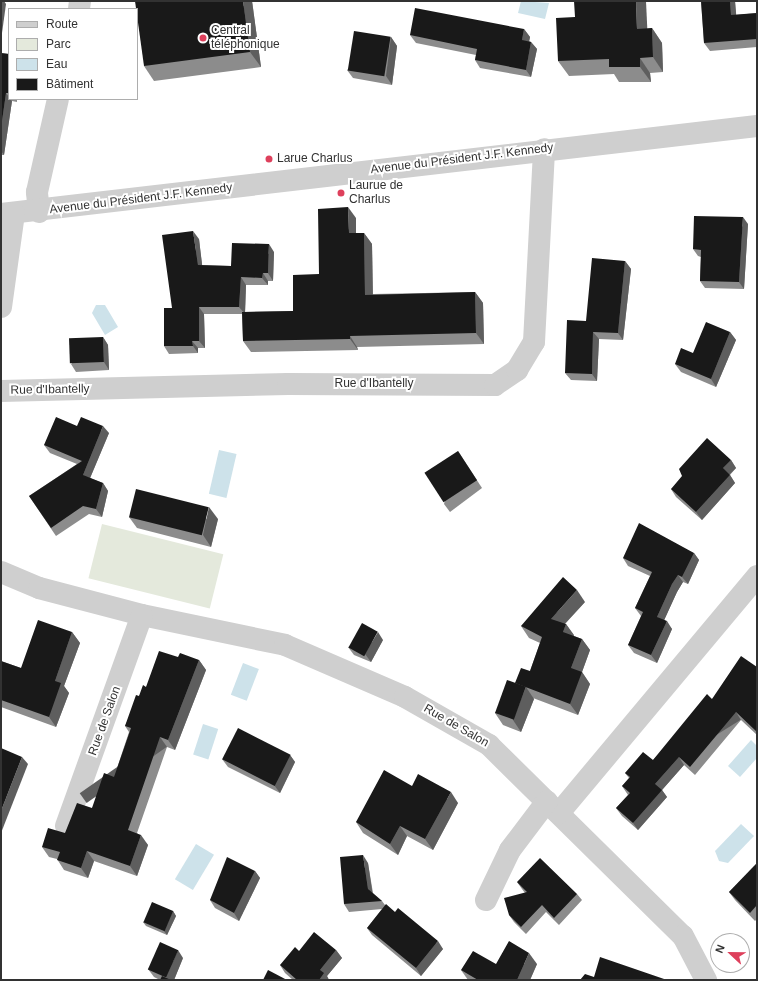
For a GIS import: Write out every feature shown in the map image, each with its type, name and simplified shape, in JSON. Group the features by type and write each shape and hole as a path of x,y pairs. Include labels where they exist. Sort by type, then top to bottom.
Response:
{"street":[{"path":"39,212 37,192 58,100"},
{"name":"Avenue du Président J.F. Kennedy","path":"7,213 39,212 544,149 757,126"},
{"name":"Rue d'Ibantelly","path":"1,392 288,384 495,385 517,370 534,342 544,149"},
{"path":"1,307 7,213"},
{"name":"Rue de Salon","path":"1,572 39,588 142,615 285,644 405,697 489,744 683,936 706,980"},
{"path":"486,900 510,850 553,807 757,576"},
{"name":"Rue de Salon","path":"66,826 142,615"}],"green space":[{"path":"102,524 223,554 210,609 88,578"}],"water":[{"path":"521,1 549,3 545,19 518,13"},
{"path":"96,305 105,305 118,327 105,335 92,313"},
{"path":"219,450 237,454 226,498 209,494"},
{"path":"243,663 259,669 247,701 231,695"},
{"path":"203,724 218,729 208,759 193,754"},
{"path":"751,740 757,746 757,758 740,777 728,766"},
{"path":"741,824 754,836 728,863 719,861 715,851"},
{"path":"196,844 214,855 193,890 175,879"}],"building":[{"name":"Central téléphonique","path":"135,1 243,1 250,52 144,66 138,23 138,8 136,8"},
{"path":"574,1 636,1 637,29 652,28 653,57 640,58 640,67 609,67 609,59 558,61 556,18 575,17"},
{"path":"701,1 730,1 731,15 757,13 757,39 704,43"},
{"path":"415,8 524,29 522,40 531,42 526,70 475,60 477,49 410,35"},
{"path":"354,31 391,37 384,76 348,71"},
{"path":"1,53 8,54 8,93 6,93 1,128"},
{"path":"348,207 349,233 364,233 365,295 475,292 476,333 350,336 350,339 243,341 242,312 293,311 293,275 319,274 318,209"},
{"path":"694,216 743,217 739,282 700,281 701,250 693,249"},
{"path":"193,231 198,265 231,266 232,243 269,244 268,273 263,273 262,278 241,277 239,307 199,307 199,341 192,341 193,346 164,346 164,308 172,308 162,235"},
{"path":"592,258 625,261 618,333 593,332 592,374 565,373 567,320 586,321"},
{"path":"706,322 730,332 711,379 675,364 681,348 693,353"},
{"path":"103,337 104,362 70,363 69,338"},
{"path":"56,417 77,426 81,417 103,426 83,475 103,483 96,509 83,506 51,528 29,496 82,461 44,445"},
{"path":"707,438 731,460 723,468 730,475 696,512 671,489 682,476 679,469"},
{"path":"458,451 477,480 444,502 424,473"},
{"path":"136,489 209,507 202,535 129,517"},
{"path":"639,523 694,553 682,577 678,575 672,584 657,617 667,621 651,655 628,645 643,612 635,608 652,572 623,558"},
{"path":"563,577 577,590 551,619 566,624 563,632 582,639 571,668 582,672 570,704 515,683 521,668 530,671 542,637 521,626"},
{"path":"38,620 72,632 55,681 61,683 49,717 1,700 1,661 21,668"},
{"path":"362,623 378,632 364,656 348,647"},
{"path":"159,651 178,657 180,653 199,660 168,740 160,737 128,830 141,835 130,866 87,851 81,868 57,860 60,852 42,847 48,828 65,833 77,803 92,808 104,773 114,777 131,728 125,726 136,695 139,696 143,685 146,687"},
{"path":"741,656 757,667 757,732 736,712 690,767 679,757 655,784 662,790 633,823 616,808 630,793 622,786 630,777 625,773 643,752 653,760 707,694 712,699"},
{"path":"507,680 526,687 514,720 495,713"},
{"path":"238,728 291,755 275,786 222,759"},
{"path":"1,748 22,757 1,811"},
{"path":"384,770 412,786 418,774 451,792 425,839 400,826 390,844 356,822"},
{"path":"363,855 368,889 382,901 344,904 340,857"},
{"path":"227,857 255,871 234,913 210,900"},
{"path":"540,858 577,894 554,918 542,905 521,927 509,915 504,898 527,892 517,882"},
{"path":"757,863 757,905 750,913 729,892"},
{"path":"152,902 173,911 165,931 143,922"},
{"path":"386,904 395,912 398,908 438,941 416,968 367,928"},
{"path":"314,932 336,950 320,970 324,973 319,980 297,980 280,965 295,947 299,951"},
{"path":"509,941 529,953 517,980 478,980 461,970 473,951 496,964"},
{"path":"160,942 178,950 166,978 148,969"},
{"path":"600,957 667,980 580,980 585,974 594,977"},
{"path":"268,970 287,980 263,980"},
{"path":"162,976 171,980 160,980"}],"place":[{"name":"Central téléphonique","path":"203,38"},
{"name":"Larue Charlus","path":"269,159"},
{"name":"Laurue de Charlus","path":"341,193"}]}
